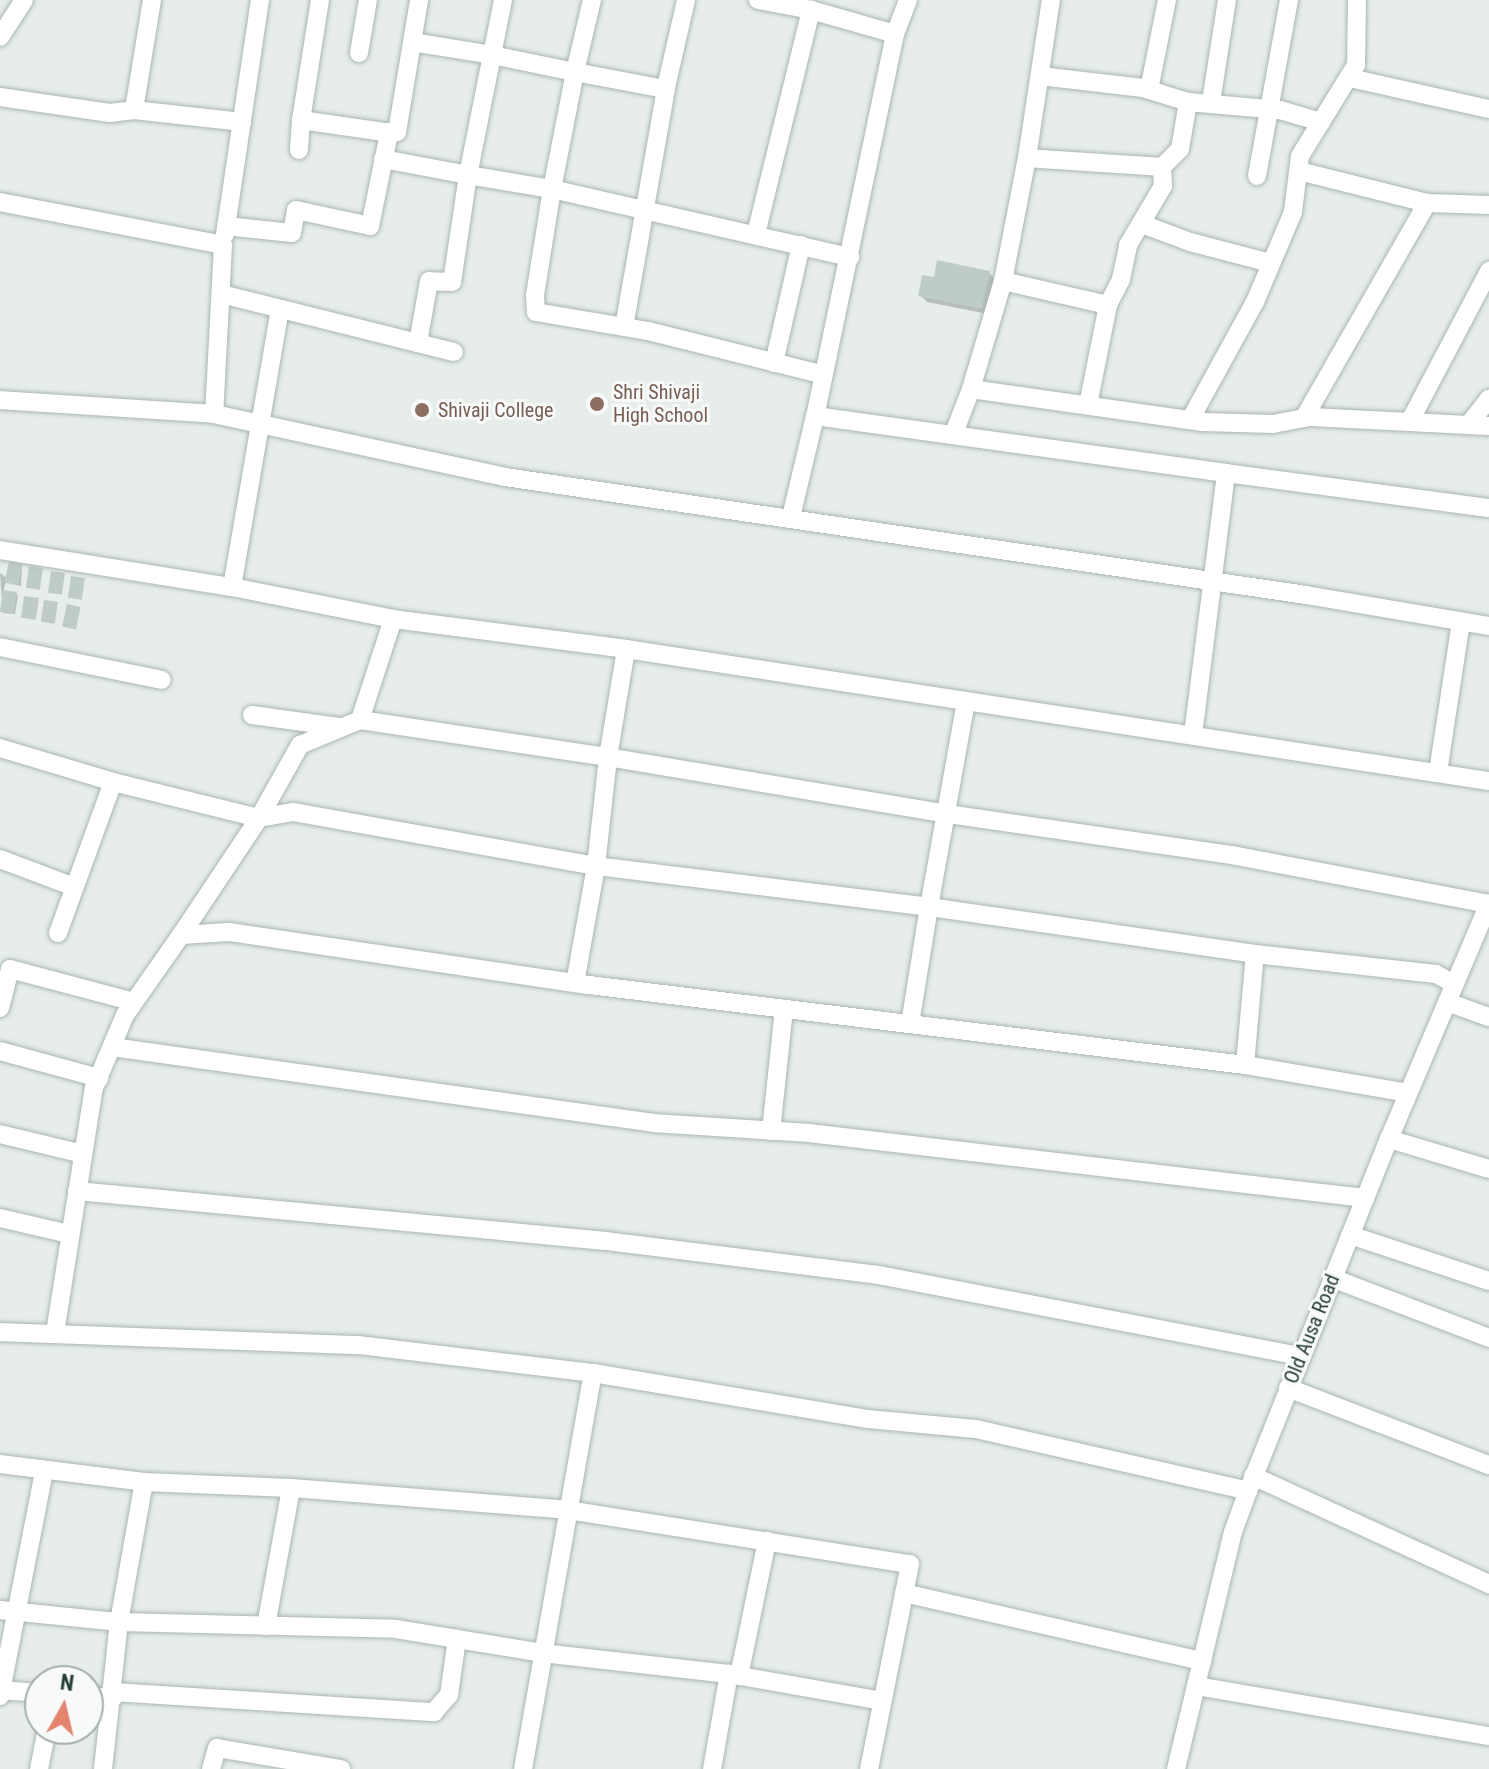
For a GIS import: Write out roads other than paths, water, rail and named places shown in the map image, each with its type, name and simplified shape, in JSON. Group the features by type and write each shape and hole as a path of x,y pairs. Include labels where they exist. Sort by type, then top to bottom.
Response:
{"street":[{"path":"0,37 24,0"},
{"path":"134,110 152,0"},
{"path":"214,414 223,245 260,0"},
{"path":"299,150 320,0"},
{"path":"359,53 368,0"},
{"path":"301,120 397,132 419,0"},
{"path":"418,343 429,281 452,282 468,175 503,0"},
{"path":"592,0 552,189 535,295 536,312 624,327 824,375"},
{"path":"624,327 665,89 686,0"},
{"path":"758,0 811,10 895,34"},
{"path":"791,517 850,257 895,34 908,0"},
{"path":"954,433 971,389 1003,281 1027,158 1051,0"},
{"path":"1149,90 1167,0"},
{"path":"1211,102 1227,0"},
{"path":"1257,176 1289,0"},
{"path":"1190,420 1255,302 1293,212 1300,156 1356,65 1357,0"},
{"path":"756,234 811,10"},
{"path":"412,42 665,89"},
{"path":"1040,76 1149,90 1188,102 1269,109 1321,122"},
{"path":"1350,78 1489,109"},
{"path":"0,97 110,113 134,110 242,122"},
{"path":"1088,405 1108,305 1121,279 1128,245 1163,186 1162,167 1180,149 1188,102"},
{"path":"226,226 292,233 296,210 370,226 388,138 384,132"},
{"path":"1027,158 1162,167"},
{"path":"383,159 643,207 850,257"},
{"path":"1299,171 1427,203 1489,205"},
{"path":"0,202 223,245"},
{"path":"1304,418 1427,203"},
{"path":"1142,224 1270,263"},
{"path":"774,363 801,245"},
{"path":"1410,421 1489,271"},
{"path":"1003,281 1108,305"},
{"path":"221,294 454,352"},
{"path":"232,587 280,309"},
{"path":"971,389 1190,420 1273,424 1304,418 1480,424 1489,399"},
{"path":"0,400 214,414 505,477 791,517 1489,626"},
{"path":"815,416 1489,508"},
{"path":"1193,735 1226,473"},
{"path":"0,550 232,587 393,619 626,649 1489,781"},
{"path":"55,1333 83,1154 99,1078 112,1047 134,1002 259,818 300,745 351,724 393,619"},
{"path":"1438,772 1461,622"},
{"path":"0,647 162,680"},
{"path":"575,983 596,866 608,757 626,649"},
{"path":"910,1024 966,702"},
{"path":"252,715 351,724 608,757 947,814 1232,855 1489,904"},
{"path":"0,748 113,782 259,818 293,812 596,866 929,907 1255,954 1436,974 1454,984"},
{"path":"58,933 113,782"},
{"path":"0,859 74,887"},
{"name":"Old Ausa Road","path":"1176,1769 1233,1532 1250,1484 1389,1139 1489,904"},
{"path":"181,935 229,932 575,983 1245,1065 1408,1093"},
{"path":"1245,1065 1255,954"},
{"path":"0,1008 5,967 134,1002"},
{"path":"1447,1002 1489,1017"},
{"path":"771,1131 784,1009"},
{"path":"112,1047 654,1123 771,1131 1025,1157 1365,1198"},
{"path":"0,1051 99,1078"},
{"path":"0,1134 83,1154"},
{"path":"1389,1139 1489,1169"},
{"path":"77,1191 606,1241 879,1275 1301,1356"},
{"path":"0,1218 69,1234"},
{"path":"1350,1235 1489,1281"},
{"path":"1332,1278 1489,1338"},
{"path":"0,1332 358,1345 593,1373 868,1419 976,1429 1250,1484 1489,1584"},
{"path":"523,1769 593,1373"},
{"path":"1288,1388 1489,1465"},
{"path":"0,1464 144,1482 291,1488 568,1510 910,1564 869,1769"},
{"path":"24,1693 0,1692 9,1611 44,1471"},
{"path":"103,1769 119,1622 144,1482"},
{"path":"266,1626 291,1488"},
{"path":"712,1769 767,1541"},
{"path":"904,1593 1202,1661"},
{"path":"9,1611 119,1622 396,1629 542,1653 734,1675 882,1701"},
{"path":"104,1695 434,1712 449,1695 457,1639"},
{"path":"1196,1686 1489,1736"},
{"path":"39,1769 44,1745"},
{"path":"211,1769 217,1748 290,1765 341,1769"}],"place":[{"name":"Shri Shivaji High School","path":"597,404"},
{"name":"Shivaji College","path":"422,410"}]}
